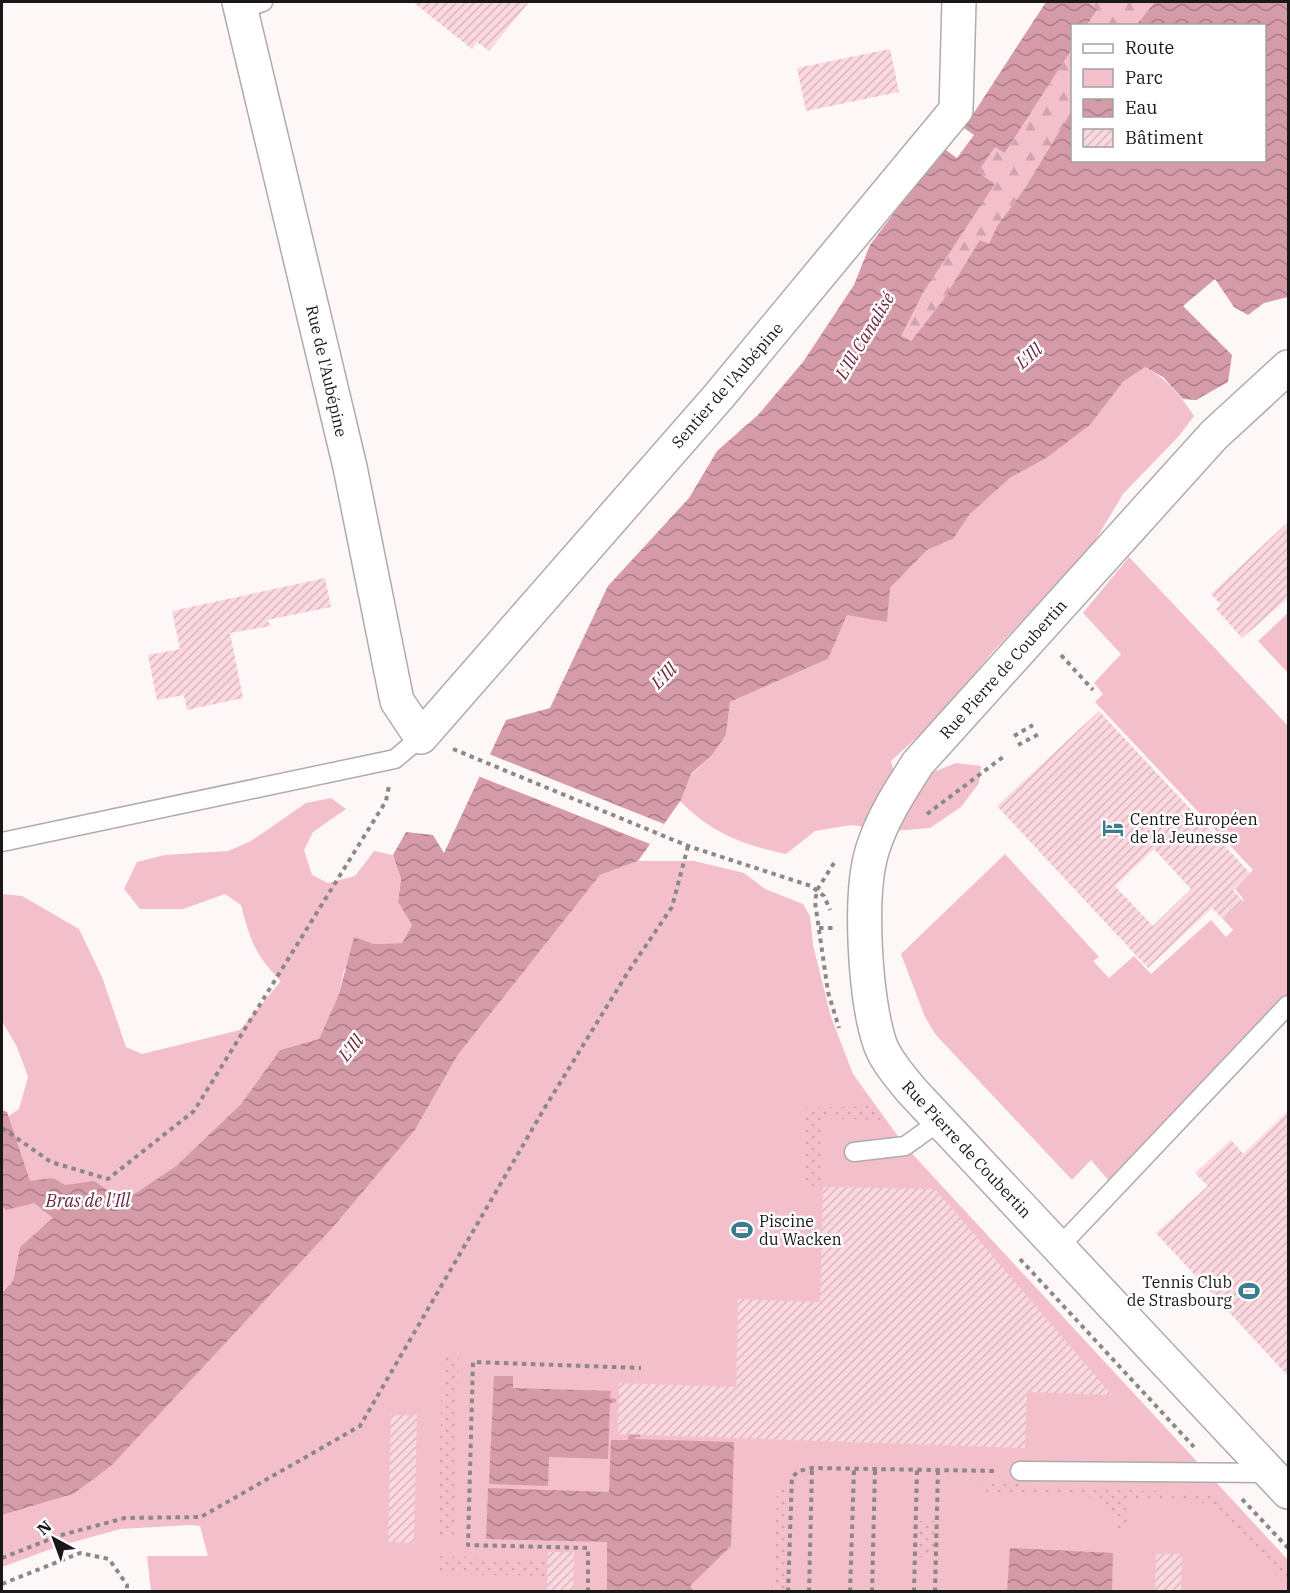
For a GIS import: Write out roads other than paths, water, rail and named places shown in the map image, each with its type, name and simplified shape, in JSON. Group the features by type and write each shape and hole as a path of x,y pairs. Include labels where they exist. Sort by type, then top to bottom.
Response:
{"street":[{"name":"Sentier de l'Aubépine","path":"434,742 956,110 959,2"},
{"name":"Rue de l'Aubépine","path":"248,4 350,467 397,701 434,742"},
{"name":"Rue Pierre de Coubertin","path":"1280,1482 911,1090 881,1046 870,1006 865,929 868,866 885,815 918,764 968,721 1038,630 1214,435 1288,367"}],"lane":[{"path":"2,842 395,759 434,742"},
{"path":"1059,1247 1288,1005"},
{"path":"854,1152 905,1146 940,1121"},
{"path":"1020,1471 1280,1482"}],"water":[{"path":"1046,2 1088,2 1098,9 1088,24 1071,24 1071,51 1005,153 995,147 978,172 995,184 923,293 901,336 911,341 943,300 980,240 989,244 997,226 1025,188 1071,112 1071,162 1266,162 1266,24 1137,24 1155,2 1288,2 1288,297 1264,303 1248,315 1234,307 1215,279 1183,306 1232,355 1228,382 1196,400 1183,399 1163,377 1145,367 1123,382 1090,425 1048,457 1010,478 970,514 953,539 927,550 890,588 887,622 847,615 828,659 730,702 726,735 712,755 691,774 681,800 638,861 600,875 457,1056 415,1130 335,1225 112,1465 73,1494 2,1515 2,1292 13,1281 20,1247 53,1218 34,1203 6,1210 2,1206 2,1110 7,1112 30,1181 53,1178 65,1185 94,1181 124,1201 176,1166 241,1104 280,1050 319,1039 339,994 354,937 374,944 402,943 412,925 398,902 401,879 393,855 406,832 433,835 444,853 506,720 550,708 608,586 689,498 717,451 758,415 803,362 854,285 870,245 943,148 957,158 974,135 964,128"},
{"path":"494,1376 513,1376 513,1388 611,1391 610,1398 616,1399 616,1402 610,1403 608,1459 549,1457 548,1486 489,1484"},
{"path":"629,1432 641,1433 640,1437 634,1439 734,1442 731,1546 690,1586 694,1591 607,1591 607,1542 486,1539 488,1488 609,1492 611,1440 628,1440"},
{"path":"1010,1548 1113,1553 1112,1591 1007,1591"}],"place":[{"name":"Centre Européen de la Jeunesse","path":"1113,828"},
{"name":"Piscine du Wacken","path":"742,1230"},
{"name":"Tennis Club de Strasbourg","path":"1249,1291"}],"water label":[{"name":"L'Ill Canalisé","path":"865,336"},
{"name":"L'Ill","path":"1029,356"},
{"name":"L'Ill","path":"664,676"},
{"name":"L'Ill","path":"351,1048"},
{"name":"Bras de l'Ill","path":"88,1201"}]}
